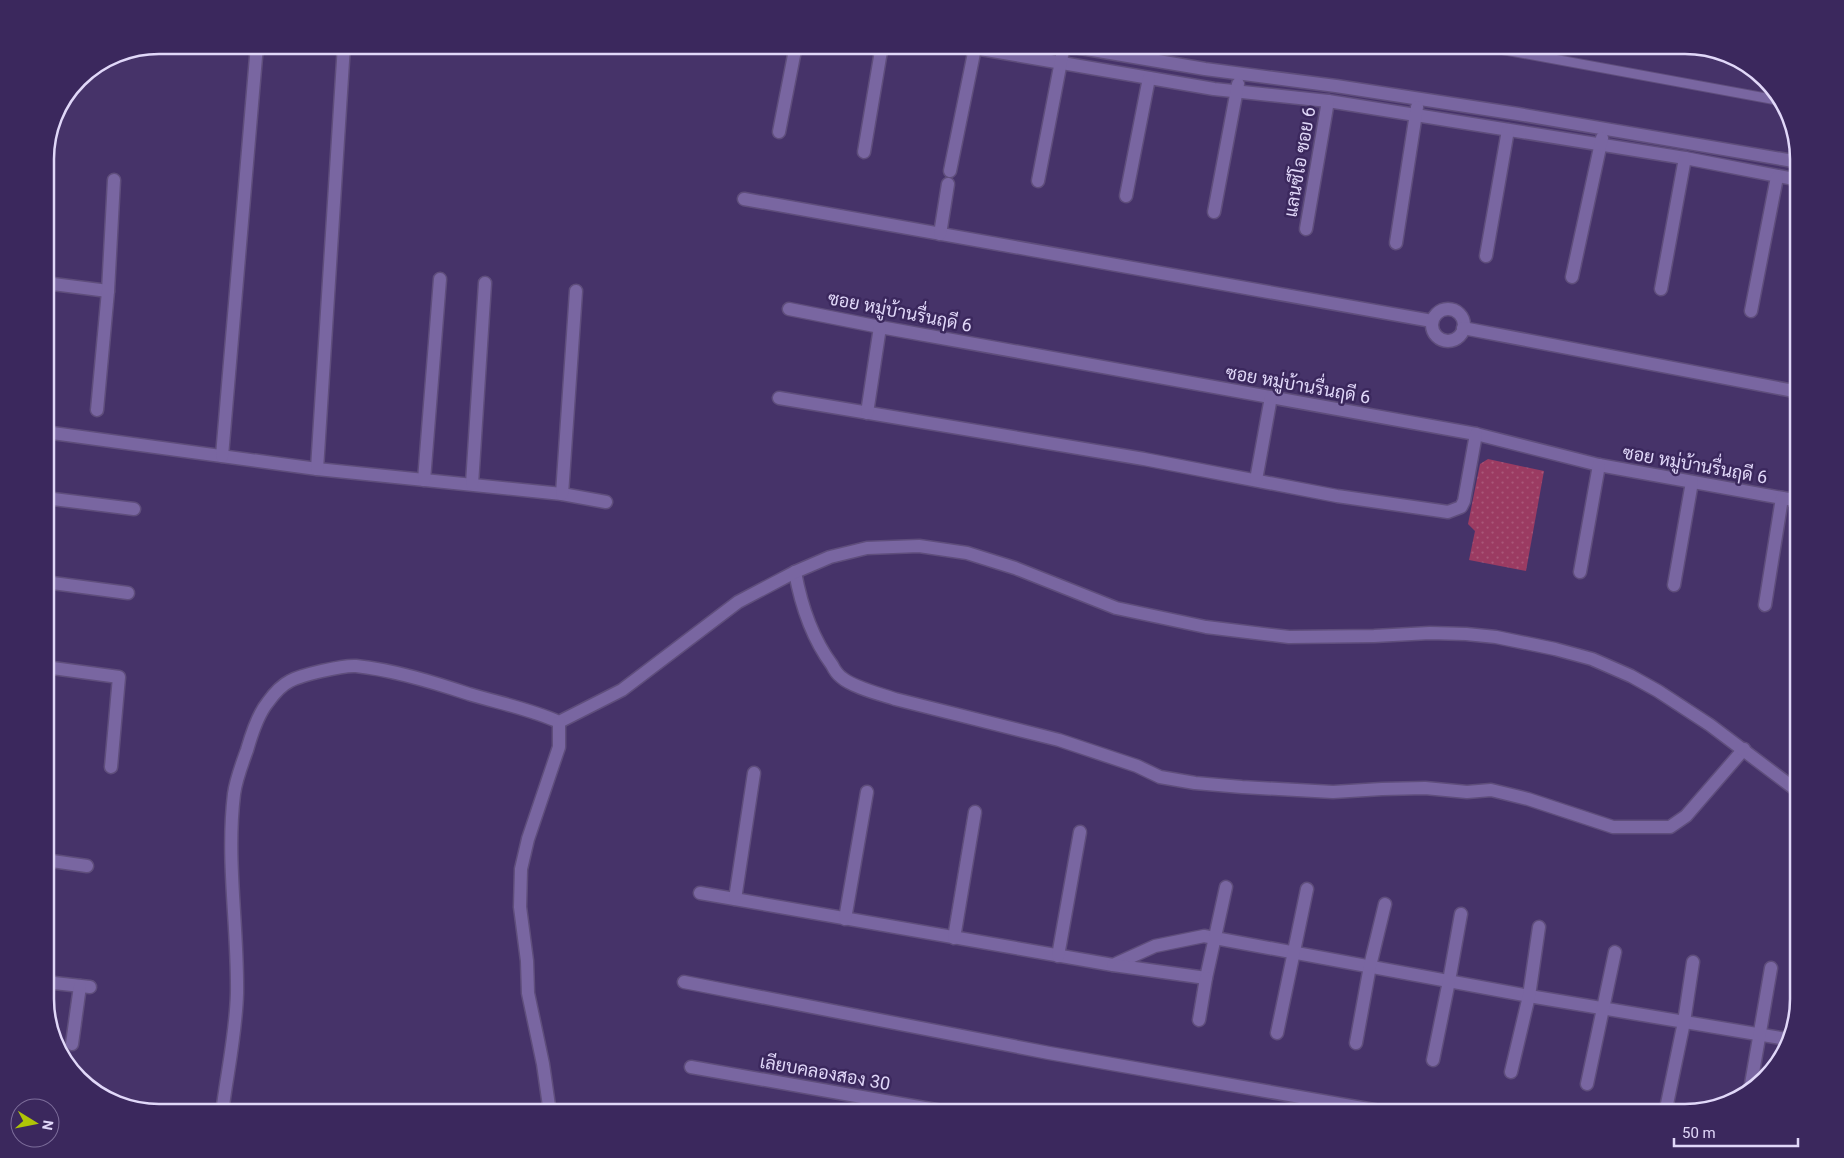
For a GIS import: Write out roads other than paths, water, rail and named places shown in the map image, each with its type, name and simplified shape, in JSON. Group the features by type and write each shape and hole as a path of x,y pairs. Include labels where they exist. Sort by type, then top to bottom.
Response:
{"street":[{"path":"222,456 256,54"},
{"path":"317,469 343,54"},
{"path":"779,132 794,54"},
{"path":"864,152 880,54"},
{"path":"940,234 949,177 974,54"},
{"path":"1009,54 1237,92 1328,100 1685,158 1790,179"},
{"path":"1038,181 1062,54"},
{"path":"1118,54 1240,74 1418,98 1790,160"},
{"path":"1214,212 1240,74"},
{"path":"1126,196 1149,78"},
{"path":"1396,243 1418,98"},
{"name":"แลนซีโอ ซอย 6","path":"1306,229 1328,100"},
{"path":"1572,277 1604,128"},
{"path":"1486,256 1508,130"},
{"path":"1661,289 1685,158"},
{"path":"1751,311 1777,177"},
{"path":"97,410 108,291 114,180"},
{"path":"744,199 1432,321"},
{"path":"424,480 440,279"},
{"path":"472,484 484,283"},
{"path":"54,284 108,291"},
{"path":"562,494 576,291"},
{"name":"ซอย หมู่บ้านรื่นฤดี 6","path":"789,309 1476,434 1599,465 1790,499"},
{"path":"1448,309 1460,315 1463,321 1463,328 1457,338 1447,341 1436,337 1433,332 1432,321 1441,310 1448,309"},
{"path":"867,413 880,327"},
{"path":"1463,328 1790,390"},
{"path":"779,398 1144,459 1337,496 1448,512 1461,507 1464,501 1476,434"},
{"path":"1256,480 1271,398"},
{"path":"54,433 317,469 562,494 606,502"},
{"path":"1580,572 1599,465"},
{"path":"1674,585 1692,482"},
{"path":"1765,604 1782,498"},
{"path":"54,499 134,509"},
{"path":"559,722 622,690 738,602 794,572 830,558 867,548 919,546 967,553 1015,568 1116,608 1168,620 1241,632 1288,637 1439,633 1496,637 1592,659 1658,690 1744,749 1790,785"},
{"path":"794,572 798,591 812,630 825,656 841,678 868,691 894,699 1060,740 1137,766 1160,777 1195,783 1333,792 1425,788 1467,792 1491,790 1544,804 1613,827 1670,826 1686,816 1744,749"},
{"path":"54,583 128,593"},
{"path":"224,1104 233,1047 237,996 238,949 232,898 230,844 234,791 251,736 267,702 289,682 318,672 354,666 395,673 444,686 538,712 559,722"},
{"path":"54,668 119,677 111,767"},
{"path":"549,1104 543,1064 528,993 527,961 520,907 522,869 528,839 558,747 559,722"},
{"path":"735,900 754,773"},
{"path":"846,919 867,792"},
{"path":"954,938 974,812"},
{"path":"1058,956 1080,832"},
{"path":"54,861 87,866"},
{"path":"1199,1020 1226,887"},
{"path":"1277,1033 1307,889"},
{"path":"700,893 1058,956 1206,978"},
{"path":"1356,1043 1370,966 1385,904"},
{"path":"1433,1060 1461,914"},
{"path":"1511,1072 1529,996 1539,927"},
{"path":"1113,965 1155,946 1204,936 1529,996 1782,1038"},
{"path":"1587,1084 1615,952"},
{"path":"1667,1104 1684,1022 1693,962"},
{"path":"1752,1080 1771,968"},
{"path":"684,982 1049,1054 1339,1104"},
{"path":"54,983 85,987 72,1044"},
{"name":"เลียบคลองสอง 30","path":"692,1067 902,1104"}],"lane":[{"path":"1527,54 1772,99"}]}
